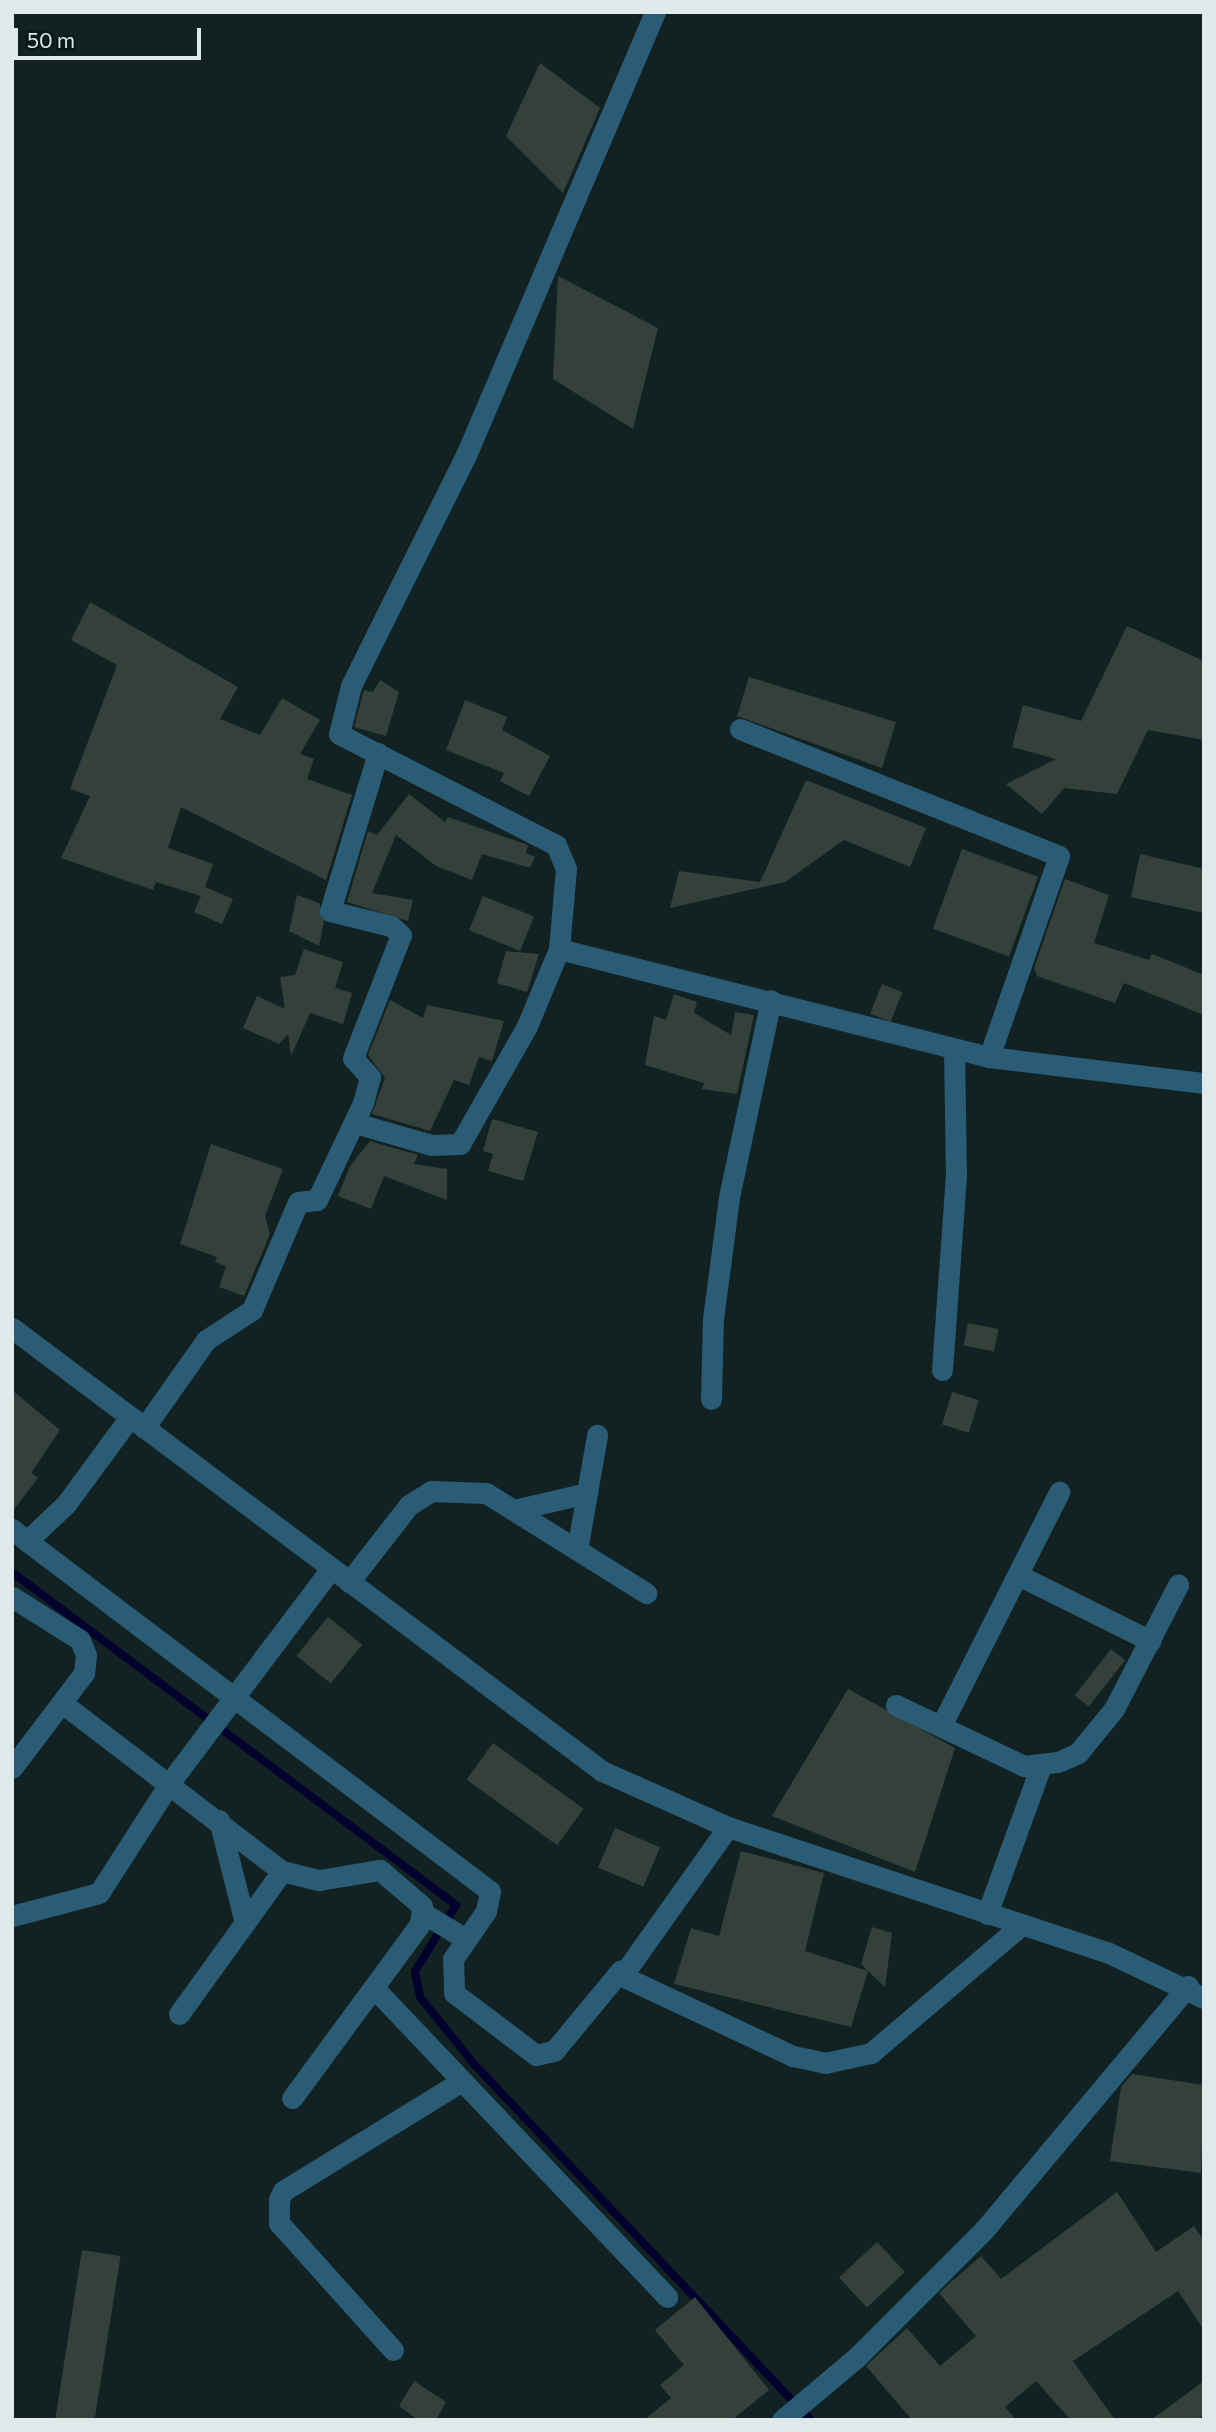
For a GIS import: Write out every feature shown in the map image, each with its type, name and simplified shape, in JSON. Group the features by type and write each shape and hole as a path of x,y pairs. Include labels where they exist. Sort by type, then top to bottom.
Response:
{"street":[{"path":"355,1123 431,1145 460,1144 527,1026 559,949 566,869 555,845 339,734 351,686 466,455 655,12"},
{"path":"740,729 1059,856 989,1057"},
{"path":"378,753 330,911 391,926 401,935 353,1058 370,1077 355,1123 317,1200 298,1202 252,1310 206,1340 66,1504 20,1535 230,1702 490,1891 462,1937 453,1959 454,1993 536,2055 554,2050 621,1970 728,1826"},
{"path":"559,949 771,1000 989,1057 1204,1083"},
{"path":"711,1399 713,1319 729,1197 771,1000"},
{"path":"942,1370 956,1176 954,1049"},
{"path":"12,1328 602,1771 728,1826 987,1914 1196,1992 984,2230 782,2420"},
{"path":"577,1550 597,1435"},
{"path":"943,1722 1059,1492"},
{"path":"349,1582 420,1495 486,1493 646,1593"},
{"path":"514,1510 587,1493"},
{"path":"12,1916 99,1893 172,1781 331,1569"},
{"path":"1018,1575 1152,1641"},
{"path":"896,1704 943,1722 1010,1760 1040,1768 1078,1753 1114,1709 1152,1641 1178,1585"},
{"path":"12,1597 80,1640 84,1673 12,1768"},
{"path":"62,1703 172,1781 282,1871 319,1880 380,1870 429,1916 462,1937"},
{"path":"987,1914 1040,1768"},
{"path":"219,1821 245,1923"},
{"path":"179,2014 282,1871"},
{"path":"292,2098 429,1916"},
{"path":"621,1970 625,1982 793,2056 847,2061 871,2053 1020,1926"},
{"path":"373,1988 667,2297"},
{"path":"393,2350 279,2223 279,2199 282,2191 462,2081"}],"building":[{"path":"540,63 600,108 563,193 506,136"},
{"path":"558,276 658,328 633,429 553,379"},
{"path":"90,602 238,687 220,719 260,735 282,698 320,720 300,754 314,759 307,779 352,795 326,880 181,807 168,848 213,864 205,887 233,899 222,924 194,912 201,896 156,882 153,890 61,858 90,796 70,789 117,665 71,640"},
{"path":"1127,626 1204,661 1204,740 1148,730 1117,794 1064,788 1042,814 1006,784 1056,759 1012,747 1023,705 1081,721"},
{"path":"749,677 896,722 882,768 737,716"},
{"path":"380,680 399,692 386,736 354,727 364,690 373,692"},
{"path":"465,700 507,717 502,730 550,756 529,796 500,781 504,773 446,750"},
{"path":"806,780 926,828 910,867 844,840 785,882 670,908 679,871 760,882"},
{"path":"409,794 445,822 448,817 528,845 526,853 535,857 530,868 482,854 472,880 436,866 396,835 372,893 413,900 408,921 347,902 368,831 377,835"},
{"path":"962,849 1038,877 1009,957 933,929"},
{"path":"1140,854 1204,869 1204,913 1131,897"},
{"path":"1065,879 1109,895 1094,943 1149,960 1152,954 1204,975 1204,1015 1124,983 1115,1003 1037,976 1034,968"},
{"path":"297,895 319,903 324,922 319,946 289,931"},
{"path":"483,896 534,917 520,951 469,930"},
{"path":"304,949 343,962 335,988 352,993 343,1024 310,1013 291,1056 288,1034 279,1044 243,1028 257,996 285,1009 280,977 295,975"},
{"path":"506,951 539,954 527,992 497,983"},
{"path":"882,984 902,992 890,1022 870,1014"},
{"path":"674,994 697,1002 694,1013 731,1035 735,1012 754,1015 737,1094 702,1089 704,1083 645,1065 654,1016 666,1020"},
{"path":"390,1000 423,1018 427,1005 504,1021 492,1061 479,1057 469,1085 454,1080 430,1131 372,1114 385,1078 368,1055"},
{"path":"492,1119 538,1132 523,1181 488,1171 493,1154 483,1151"},
{"path":"370,1141 418,1155 414,1164 447,1169 447,1200 384,1176 371,1209 338,1196 350,1166"},
{"path":"211,1144 283,1169 265,1216 270,1234 244,1296 219,1287 226,1266 215,1262 217,1257 180,1244"},
{"path":"968,1323 998,1329 994,1351 964,1346"},
{"path":"12,1390 60,1430 31,1473 38,1478 12,1512"},
{"path":"952,1392 979,1400 969,1433 942,1425"},
{"path":"328,1617 362,1645 331,1684 297,1656"},
{"path":"1111,1649 1125,1660 1089,1707 1075,1695"},
{"path":"848,1689 955,1748 915,1872 772,1816"},
{"path":"493,1743 584,1809 557,1845 467,1779"},
{"path":"615,1828 660,1847 643,1887 598,1868"},
{"path":"741,1851 824,1873 805,1951 868,1971 851,2027 674,1984 691,1928 719,1936"},
{"path":"872,1927 892,1933 885,1987 861,1964"},
{"path":"1132,2074 1204,2085 1201,2173 1110,2161 1121,2087"},
{"path":"1117,2192 1156,2252 1194,2226 1204,2241 1204,2330 1178,2291 1073,2361 1115,2420 1071,2420 1036,2381 1005,2407 1016,2420 912,2420 866,2366 907,2328 940,2366 976,2336 939,2293 981,2256 1001,2279"},
{"path":"877,2242 905,2272 867,2307 839,2277"},
{"path":"82,2250 121,2256 95,2420 55,2420"},
{"path":"695,2297 769,2390 732,2420 644,2420 671,2398 660,2385 684,2365 655,2330"},
{"path":"414,2381 446,2402 436,2420 418,2420 399,2406"},
{"path":"1204,2381 1204,2414 1197,2420 1151,2420"}],"waterway":[{"path":"12,1572 456,1905 415,1971 420,1997 474,2064 811,2420"}]}
